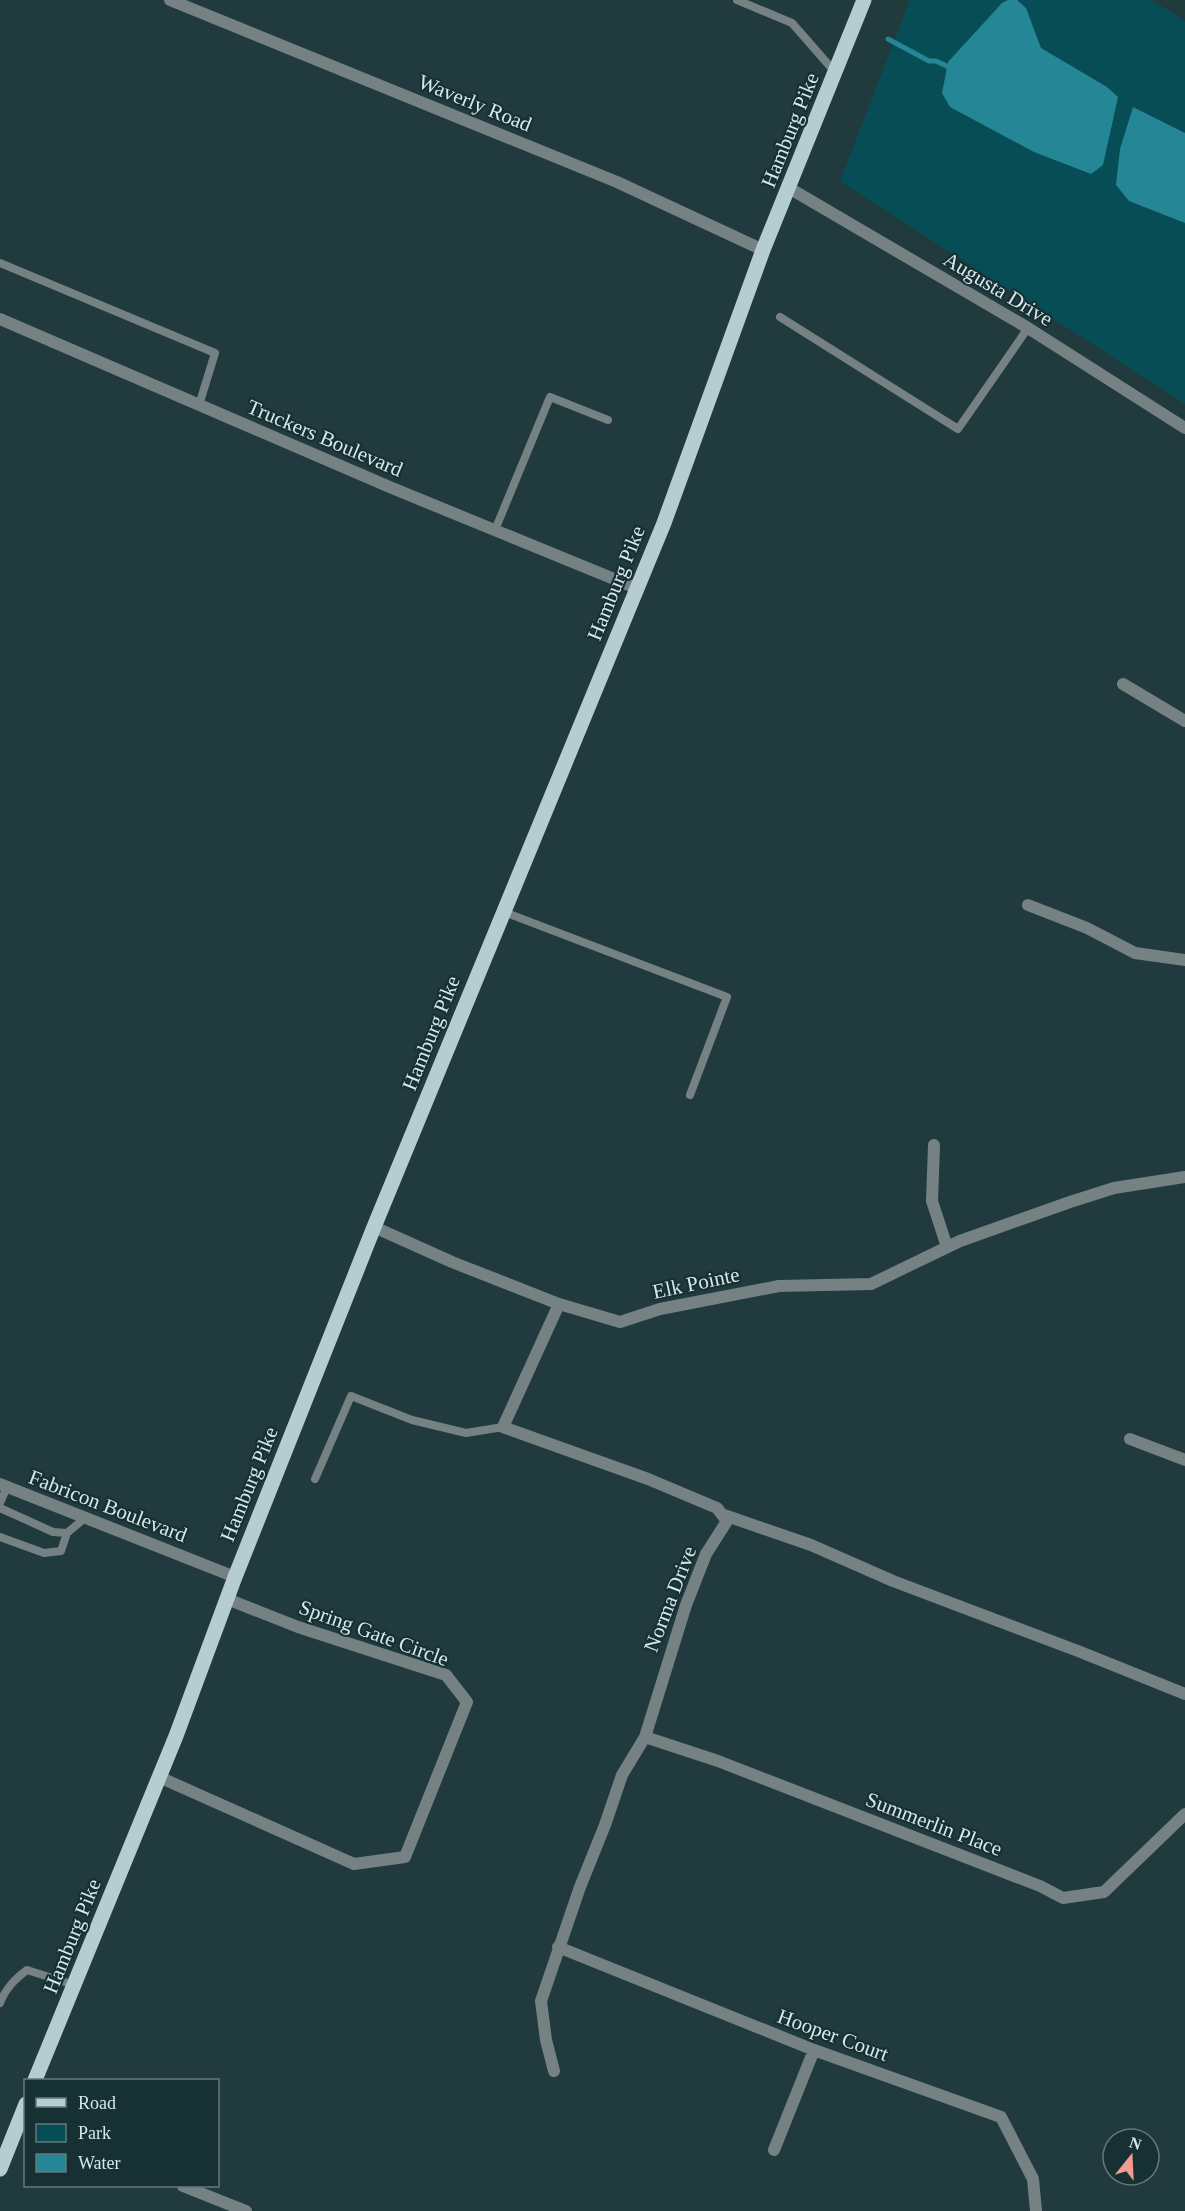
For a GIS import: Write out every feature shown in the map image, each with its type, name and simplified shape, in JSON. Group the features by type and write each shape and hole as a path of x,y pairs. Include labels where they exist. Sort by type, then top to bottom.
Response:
{"main road":[{"name":"Hamburg Pike","path":"35,2079 159,1777 235,1576 374,1227 664,523 763,250 864,0"},
{"path":"0,2169 24,2112"}],"street":[{"name":"Waverly Road","path":"170,0 616,182 763,250"},
{"name":"Augusta Drive","path":"789,188 1028,328 1185,428"},
{"name":"Truckers Boulevard","path":"0,320 636,588"},
{"path":"1123,684 1185,721"},
{"path":"1028,905 1087,928 1135,952 1185,960"},
{"path":"934,1145 932,1201 947,1247"},
{"name":"Elk Pointe","path":"374,1227 559,1304 620,1322 660,1309 779,1286 871,1284 947,1247 1030,1216 1114,1188 1185,1178"},
{"path":"559,1304 503,1427 648,1479 717,1508 724,1515 811,1545 893,1581 1185,1694"},
{"path":"1130,1439 1185,1460"},
{"name":"Fabricon Boulevard","path":"4,1486 235,1576"},
{"name":"Norma Drive","path":"554,2071 546,2040 541,2001 558,1947 605,1826 622,1775 645,1737 686,1605 706,1554 727,1521 724,1515"},
{"name":"Spring Gate Circle","path":"159,1777 354,1864 405,1857 451,1744 466,1702 446,1676 298,1627 227,1599"},
{"name":"Summerlin Place","path":"645,1737 718,1761 1040,1886 1063,1898 1104,1892 1185,1814"},
{"name":"Hooper Court","path":"558,1947 814,2050 1001,2117 1033,2179 1036,2211"},
{"path":"774,2151 814,2050"},
{"path":"186,2187 246,2211"}],"lane":[{"path":"737,0 792,23 835,73"},
{"path":"0,263 215,353 199,405"},
{"path":"780,317 958,429 1028,328"},
{"path":"495,530 550,397 608,420"},
{"path":"504,912 728,997 690,1095"},
{"path":"315,1479 351,1396 412,1420 466,1433 503,1427"},
{"path":"0,1503 4,1486"},
{"path":"0,1508 53,1532 67,1533"},
{"path":"0,1537 44,1553 61,1551 67,1533 86,1518"},
{"path":"0,2003 15,1978 27,1970 74,1985"}],"green space":[{"path":"910,0 1152,0 1185,21 1185,404 840,181"}],"water":[{"path":"1017,0 1026,8 1041,48 1107,87 1118,97 1103,165 1091,174 1034,152 950,107 942,93 948,62 1002,3"},
{"path":"1133,107 1185,133 1185,223 1129,201 1116,185 1120,149"}],"waterway":[{"path":"888,39 929,61 936,61 953,69"}]}
